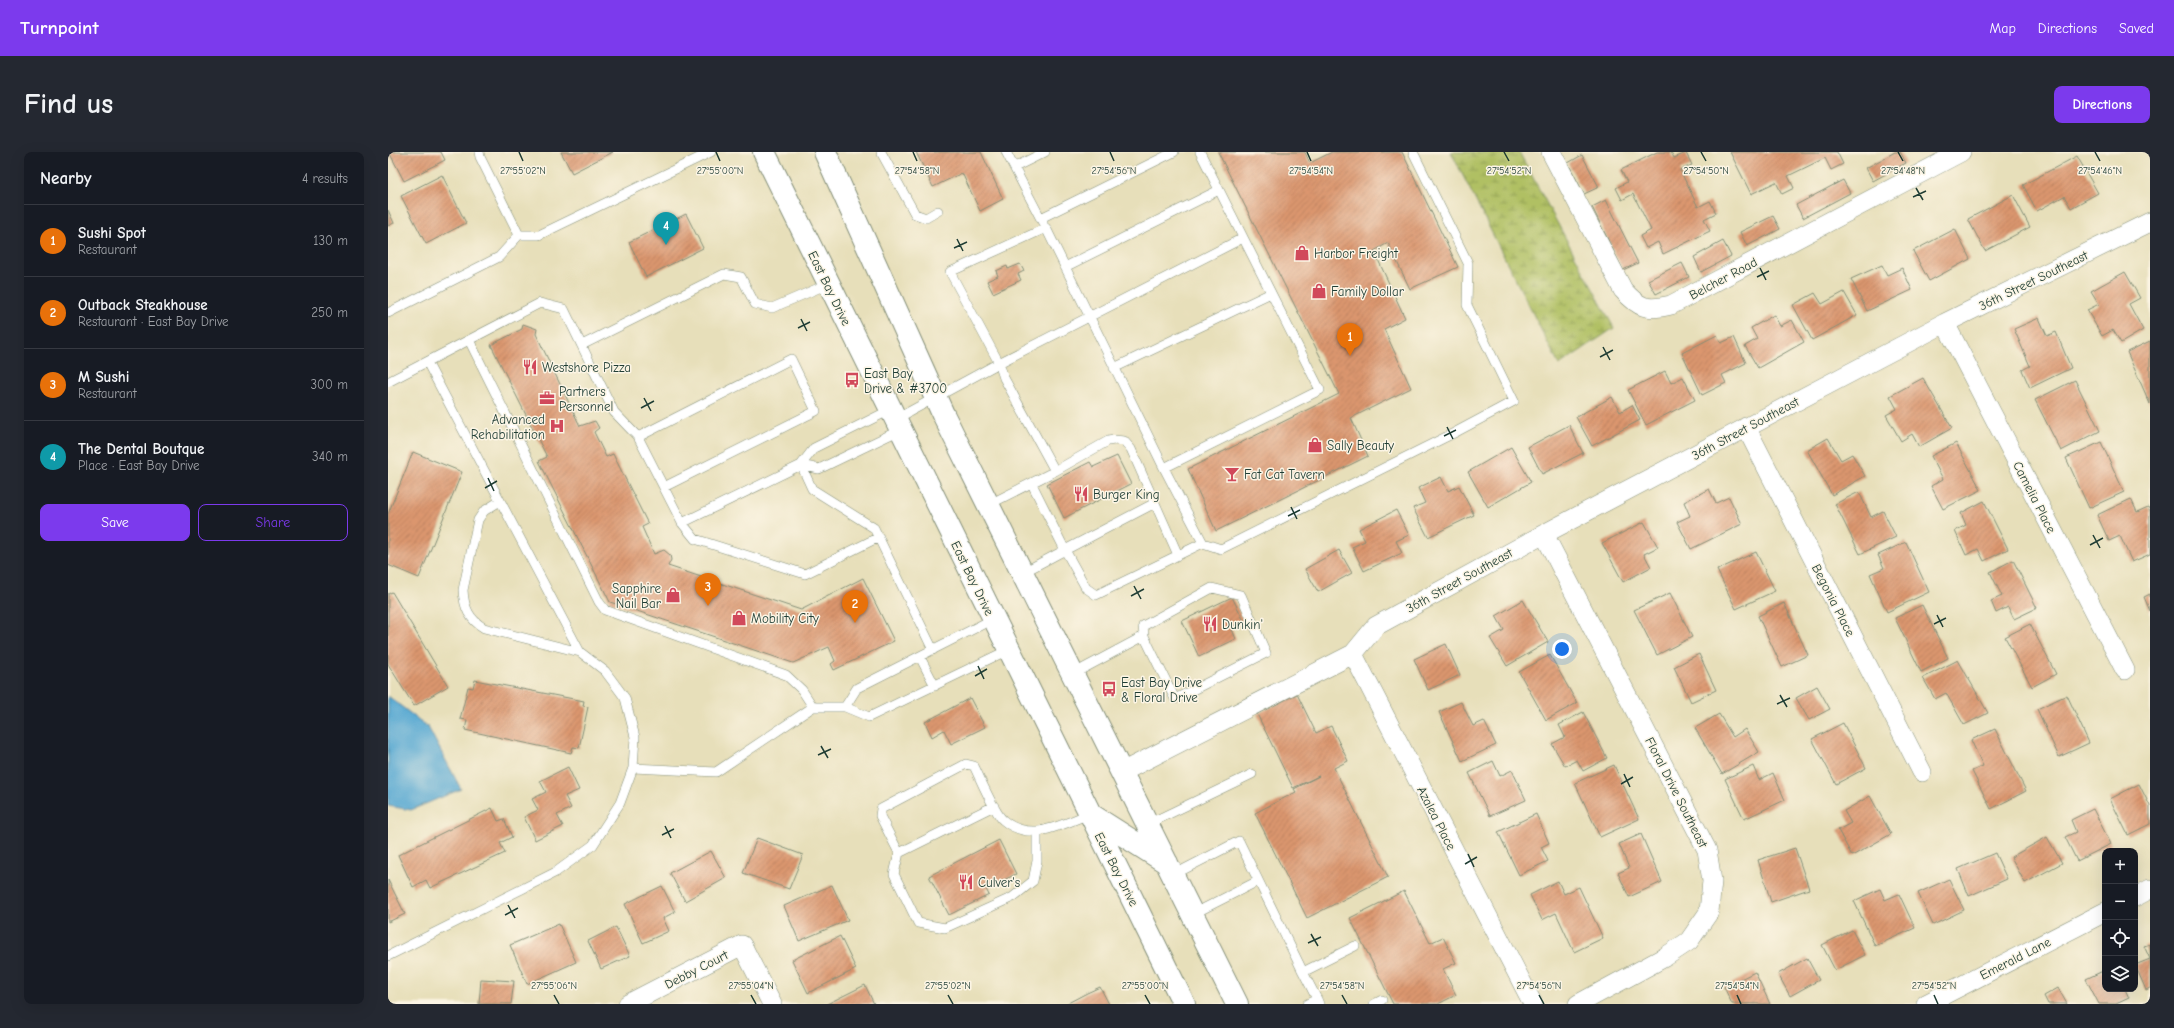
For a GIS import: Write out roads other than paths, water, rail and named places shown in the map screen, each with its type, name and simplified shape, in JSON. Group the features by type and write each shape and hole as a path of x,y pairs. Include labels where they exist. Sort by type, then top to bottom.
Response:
{"main road":[{"name":"East Bay Drive","path":"764,152 1008,650 1184,1004"},
{"path":"825,152 936,397 988,505 1237,1004"},
{"path":"1089,814 1170,869"}],"street":[{"name":"Belcher Road","path":"1551,152 1623,290 1636,304 1653,309 1671,305 1961,152"},
{"name":"36th Street Southeast","path":"1353,654 1376,626 1544,534 1945,323 2150,222"},
{"name":"Camelia Place","path":"1945,323 2125,670"},
{"name":"Begonia Place","path":"1746,427 1922,772"},
{"name":"Floral Drive Southeast","path":"1544,534 1707,850 1712,881 1709,912 1688,941 1665,957 1578,1004"},
{"path":"1122,772 1353,654"},
{"name":"Azalea Place","path":"1353,654 1533,1004"},
{"path":"2138,895 2150,889"},
{"name":"Emerald Lane","path":"1926,1004 2102,914"},
{"name":"Debby Court","path":"628,1004 742,945 772,1004"}],"lane":[{"path":"479,152 480,157 519,235"},
{"path":"388,313 499,257 519,235 539,235 711,152"},
{"path":"881,152 915,214 926,218 938,211"},
{"path":"1006,152 1041,218 1088,317 1203,543"},
{"path":"1015,167 1045,152"},
{"path":"1041,218 1174,152"},
{"path":"1164,468 1320,390 1200,152"},
{"path":"1032,484 1086,588 1096,595 1203,543 1221,549 1454,433 1514,400 1467,305 1468,263 1413,152"},
{"path":"1065,267 1219,190"},
{"path":"1046,228 950,272 999,363 1004,378 1055,471"},
{"path":"801,465 819,469 895,420 936,397 999,363 1243,238"},
{"path":"582,345 724,274 741,277 755,304 772,308 828,284"},
{"path":"1114,368 1271,293"},
{"path":"388,382 540,303 564,309 614,412 638,437 682,523 695,539 805,574 879,537"},
{"path":"468,340 604,610 786,675 802,690 813,707"},
{"path":"638,437 791,359 816,411 664,487"},
{"path":"426,362 580,652"},
{"path":"682,523 801,465 814,448 895,420"},
{"path":"988,505 1032,484 1108,441 1124,441 1131,449 1178,555"},
{"path":"801,465 812,490 874,528 932,650"},
{"path":"388,956 556,872 593,845 620,803 633,768 635,737 625,698 605,671 580,652 484,628 476,623 468,613 464,601 463,590 478,520 484,511 500,501"},
{"path":"1022,573 1155,503"},
{"path":"1212,588 1241,595 1266,653 1175,699 1144,636 1143,626 1212,588"},
{"path":"845,706 857,688 994,619"},
{"path":"1072,674 1144,636"},
{"path":"633,768 716,772 813,707 845,706 869,717 1008,650"},
{"path":"920,657 935,686"},
{"path":"1037,832 1037,861 1032,881 1013,897 945,928 918,923 894,874 899,853 880,816 881,809 966,764 974,766 1002,820 1022,830 1037,832 1048,831 1089,814"},
{"path":"1148,824 1252,774"},
{"path":"899,853 994,806"},
{"path":"1170,869 1239,841 1318,1002 1307,1004"},
{"path":"1193,914 1258,881"},
{"path":"1303,972 1355,946"},
{"path":"1374,1004 1382,1000"}],"water":[{"path":"388,696 428,727 461,789 411,810 388,806"}],"place":[{"name":"The Dental Boutque","path":"666,245"},
{"name":"Harbor Freight","path":"1302,253"},
{"name":"Family Dollar","path":"1319,291"},
{"name":"Sushi Spot","path":"1350,356"},
{"name":"Westshore Pizza","path":"530,367"},
{"name":"East Bay Drive & #3700","path":"852,380"},
{"name":"Partners Personnel","path":"547,398"},
{"name":"Advanced Rehabilitation","path":"557,426"},
{"name":"Sally Beauty","path":"1315,445"},
{"name":"Fat Cat Tavern","path":"1232,474"},
{"name":"Burger King","path":"1081,494"},
{"name":"Sapphire Nail Bar","path":"673,595"},
{"name":"M Sushi","path":"708,606"},
{"name":"Mobility City","path":"739,618"},
{"name":"Outback Steakhouse","path":"855,623"},
{"name":"Dunkin'","path":"1210,624"},
{"name":"East Bay Drive & Floral Drive","path":"1109,689"},
{"name":"Culver's","path":"966,882"}]}
